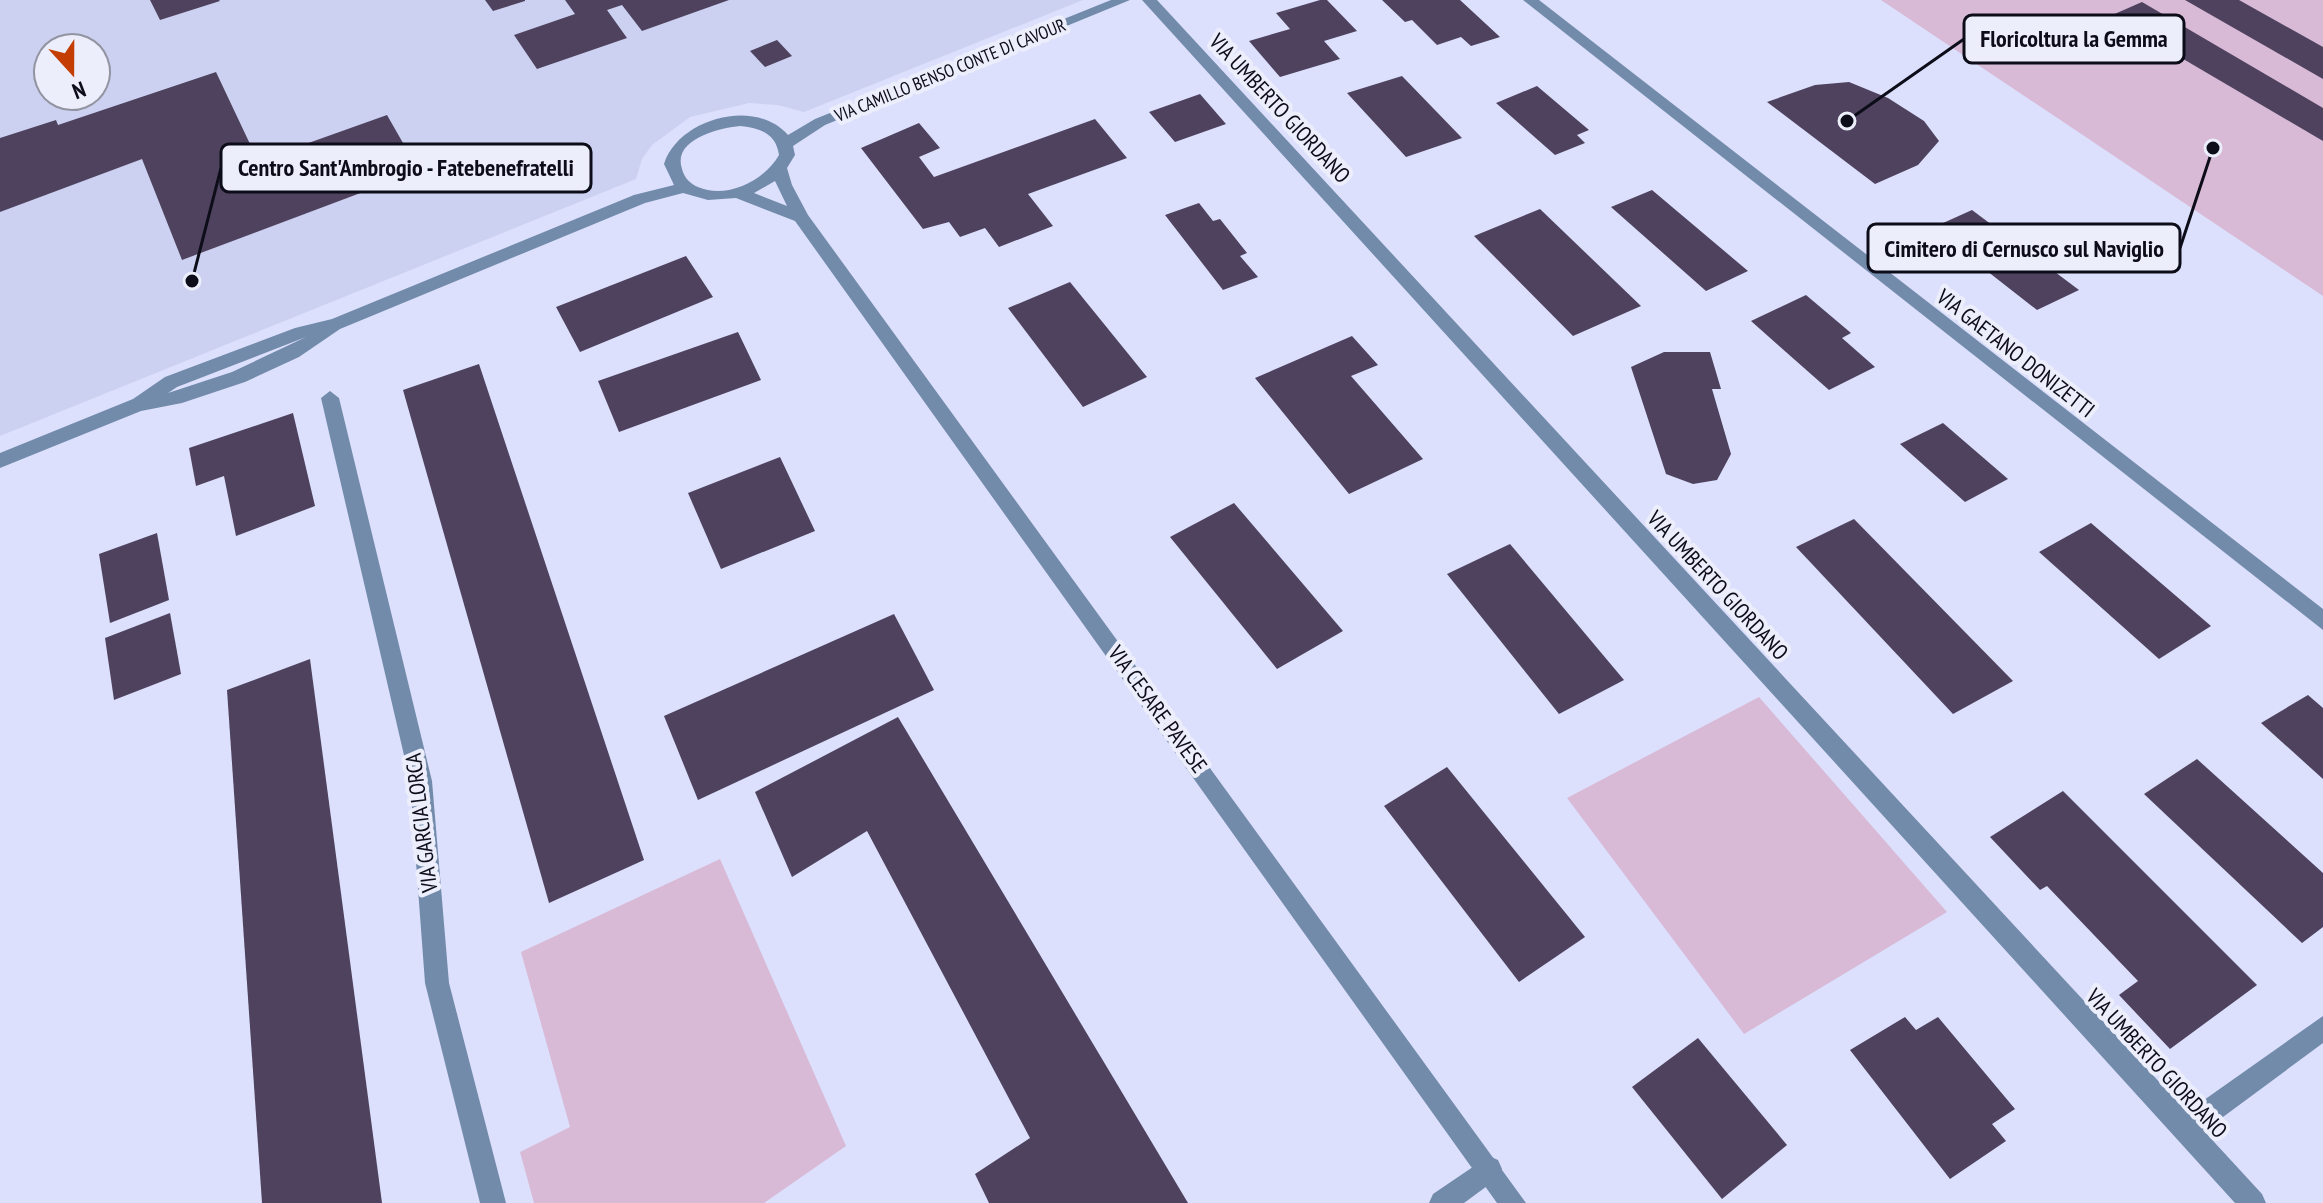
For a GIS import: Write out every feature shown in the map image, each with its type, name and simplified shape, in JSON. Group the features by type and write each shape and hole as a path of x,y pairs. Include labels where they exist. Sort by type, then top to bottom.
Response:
{"street":[{"name":"VIA CAMILLO BENSO CONTE DI CAVOUR","path":"785,144 820,122 1123,0"},
{"name":"VIA UMBERTO GIORDANO","path":"1149,0 2253,1203"},
{"name":"VIA GAETANO DONIZETTI","path":"1530,0 2323,621"},
{"path":"640,199 672,167 677,148 704,129 740,121 770,127 785,144 787,156 780,169 762,184 739,193 708,195 685,187 676,178 672,167"},
{"name":"VIA CAMILLO BENSO CONTE DI CAVOUR","path":"770,127 820,122"},
{"name":"VIA CESARE PAVESE","path":"780,169 784,185 801,217 1513,1203"},
{"path":"0,461 139,404 176,400 304,347 336,324 640,199 685,187"},
{"path":"739,193 801,217"},
{"name":"VIA GARCIA LORCA","path":"330,398 421,781 437,983 493,1203"},
{"path":"2185,1129 2323,1028"},
{"path":"1442,1203 1489,1169"}],"shaded area":[{"path":"0,0 1083,0 804,112 778,105 749,103 690,117 652,145 642,159 636,179 0,436"},
{"path":"1881,0 2323,0 2323,296"},
{"path":"1759,697 1947,912 1744,1034 1567,798"},
{"path":"720,859 846,1146 764,1203 534,1203 520,1152 570,1127 521,952"}],"building":[{"path":"150,0 219,0 220,1 160,20"},
{"path":"485,0 525,0 525,1 493,11"},
{"path":"565,0 729,0 642,31 622,5 607,10 627,38 537,69 514,35 575,14"},
{"path":"1327,0 1357,31 1324,41 1340,59 1280,77 1249,41 1290,29 1276,13"},
{"path":"1382,0 1460,0 1500,37 1471,46 1461,37 1437,45 1412,20 1405,22"},
{"path":"2185,0 2239,0 2323,47 2323,79"},
{"path":"2142,2 2323,108 2323,141 2110,16"},
{"path":"777,40 792,56 765,67 750,51"},
{"path":"216,72 258,161 387,115 419,171 182,260 142,159 0,212 0,138 56,120 58,125 97,112 112,112 112,107"},
{"path":"1402,76 1462,138 1406,157 1347,93"},
{"path":"1849,82 1888,98 1924,121 1939,141 1918,165 1875,184 1767,102 1815,85"},
{"path":"1537,86 1589,130 1577,135 1585,143 1555,155 1496,103"},
{"path":"1200,94 1226,124 1175,142 1149,112"},
{"path":"1095,119 1127,158 1028,194 1053,226 999,247 985,228 960,237 949,222 923,229 861,148 919,123 940,148 919,157 934,177"},
{"path":"1652,190 1748,271 1706,291 1611,207"},
{"path":"1199,203 1213,221 1220,219 1247,253 1240,256 1258,277 1223,290 1165,215"},
{"path":"1540,209 1641,306 1573,336 1474,236"},
{"path":"1972,210 2079,290 2037,310 1932,228"},
{"path":"686,256 713,297 580,352 556,307"},
{"path":"1070,282 1147,377 1083,407 1008,308"},
{"path":"1806,295 1851,333 1842,338 1875,367 1829,390 1751,321"},
{"path":"738,332 761,380 619,432 598,381"},
{"path":"1352,336 1378,365 1351,376 1423,459 1349,494 1255,378"},
{"path":"1664,352 1710,352 1721,389 1712,389 1731,454 1717,480 1693,484 1666,474 1631,367"},
{"path":"479,364 644,860 549,903 403,390"},
{"path":"293,413 315,506 236,536 224,476 196,486 189,448"},
{"path":"1943,423 2008,479 1965,502 1900,444"},
{"path":"780,457 815,531 721,569 688,493"},
{"path":"1234,503 1343,631 1277,669 1170,537"},
{"path":"1854,519 2013,681 1953,714 1796,547"},
{"path":"2091,523 2211,626 2159,659 2039,552"},
{"path":"157,533 169,600 110,623 99,554"},
{"path":"1510,544 1624,680 1559,714 1447,574"},
{"path":"170,613 181,674 114,700 105,638"},
{"path":"894,614 934,690 698,800 664,716"},
{"path":"310,659 382,1203 262,1203 227,690"},
{"path":"2308,695 2323,708 2323,779 2261,723"},
{"path":"898,717 1188,1203 989,1203 975,1174 1030,1138 867,831 792,877 755,792"},
{"path":"2197,759 2323,873 2323,927 2302,943 2144,794"},
{"path":"1447,767 1585,937 1519,982 1384,806"},
{"path":"2063,791 2257,985 2170,1049 2119,995 2138,981 2047,886 2040,890 1990,837"},
{"path":"1905,1017 1916,1030 1938,1017 2015,1109 1992,1124 2006,1141 1950,1179 1850,1050"},
{"path":"1698,1038 1787,1145 1722,1199 1632,1087"}],"place":[{"name":"Floricoltura la Gemma","path":"1847,121"},
{"name":"Cimitero di Cernusco sul Naviglio","path":"2213,148"},
{"name":"Centro Sant'Ambrogio - Fatebenefratelli","path":"192,281"}]}
